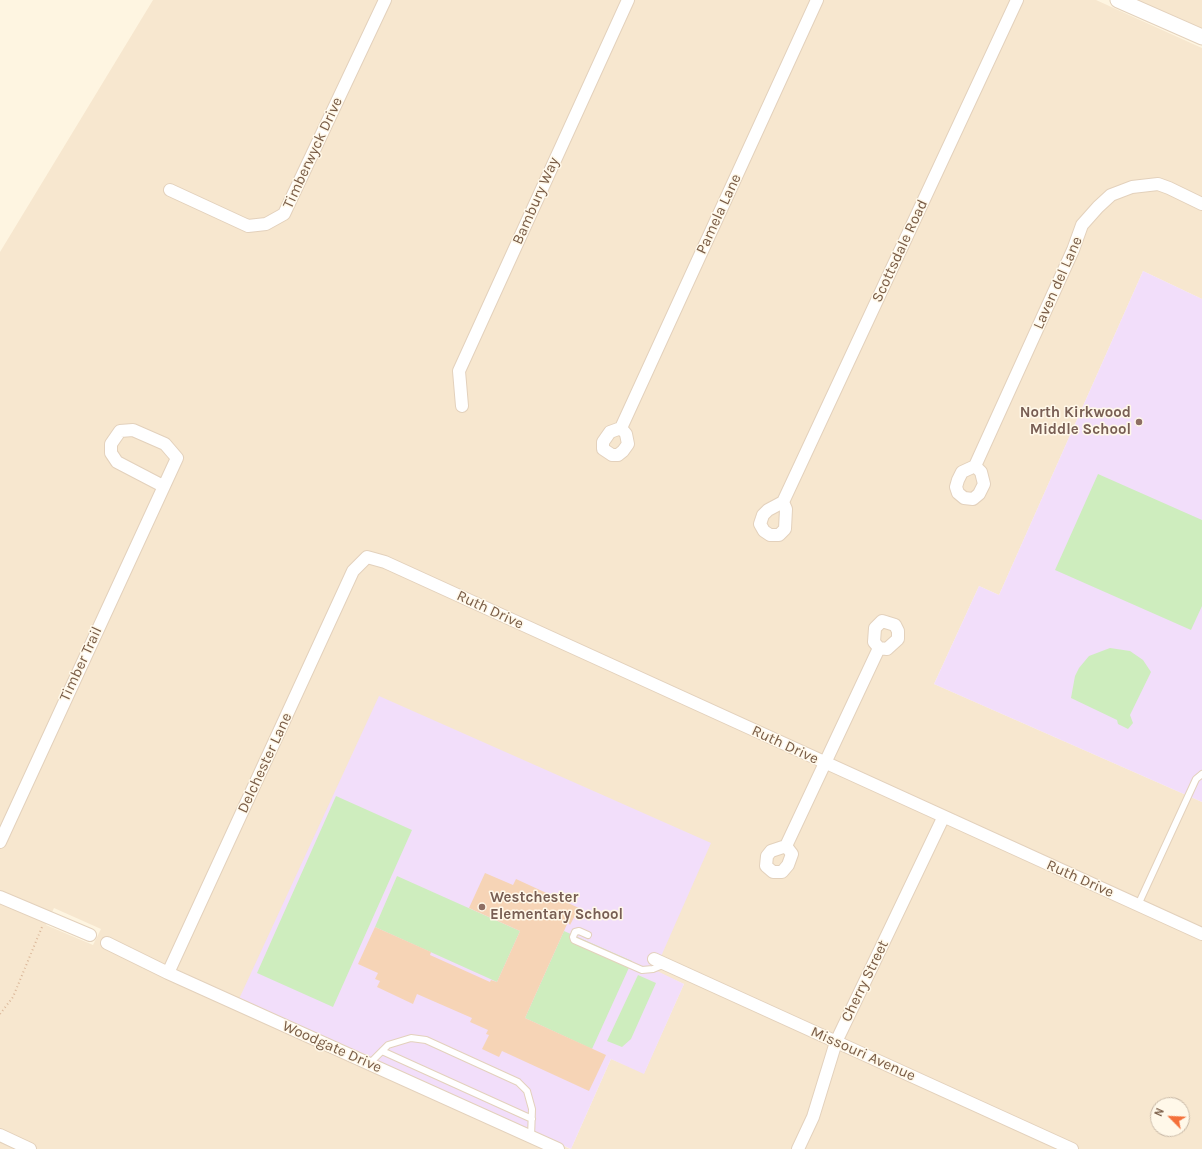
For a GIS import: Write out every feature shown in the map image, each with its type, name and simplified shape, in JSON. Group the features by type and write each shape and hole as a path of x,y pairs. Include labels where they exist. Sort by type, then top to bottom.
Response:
{"street":[{"name":"Timberwyck Drive","path":"170,190 248,226 266,224 284,214 385,0"},
{"name":"Bambury Way","path":"462,406 459,371 628,0"},
{"name":"Pamela Lane","path":"621,428 817,0"},
{"name":"Scottsdale Road","path":"783,502 1017,0"},
{"path":"1118,0 1202,37"},
{"name":"Laven del Lane","path":"975,466 1073,250 1082,225 1111,195 1132,187 1158,184 1202,204"},
{"name":"Timber Trail","path":"0,842 177,458 165,444 133,430 120,431 111,444 111,453 117,462 163,486"},
{"name":"Ruth Drive","path":"367,557 385,562 824,762 943,818 1202,934"},
{"name":"Delchester Lane","path":"168,973 353,571 367,557"},
{"path":"786,846 824,762 879,648"},
{"name":"Cherry Street","path":"798,1149 813,1118 836,1042 943,818"},
{"path":"0,897 90,935"},
{"name":"Woodgate Drive","path":"107,943 168,973 558,1149"},
{"name":"Missouri Avenue","path":"659,961 1072,1149"},
{"path":"0,1135 30,1149"}],"lane":[{"path":"1138,905 1202,774"},
{"path":"588,934 579,931 575,932 573,937 574,940 642,970 653,970 659,961"},
{"path":"368,1064 388,1045 411,1038 426,1040 518,1082 527,1091 532,1109 531,1137"},
{"path":"382,1051 532,1120"}],"path":[{"path":"0,1014 13,998 47,918"}],"shaded area":[{"path":"153,0 1096,0 1202,48 1202,299 1143,271 999,595 979,586 934,684 1202,802 1202,1149 571,1149 611,1059 644,1073 684,984 655,971 239,999 570,1149 0,1149 0,252","holes":["54,908 101,929 93,945 46,925"]},
{"path":"1133,0 1202,0 1202,31"},
{"name":"North Kirkwood Middle School","path":"1143,271 1202,299 1202,802 934,684 979,586 999,595"},
{"name":"Westchester Elementary School","path":"379,696 711,843 655,970 684,984 644,1074 611,1059 571,1149 239,999"}],"green space":[{"path":"1098,474 1202,520 1202,606 1191,630 1055,570"},
{"path":"1110,648 1130,651 1143,660 1151,672 1130,715 1133,723 1128,729 1118,724 1117,720 1071,698 1075,676 1079,668 1089,656"},
{"path":"336,796 412,830 333,1007 257,973"},
{"path":"397,876 520,931 497,982 375,927"},
{"path":"564,931 632,961 592,1049 525,1018"},
{"path":"638,975 656,983 631,1039 622,1047 607,1041"}],"building":[{"path":"485,873 513,885 516,879 579,908 570,925 568,922 525,1018 606,1055 589,1091 502,1051 499,1057 482,1049 489,1035 486,1034 488,1030 470,1022 472,1018 417,994 413,1004 377,987 380,981 375,979 378,973 358,964 375,927 431,952 430,955 490,982 491,980 497,982 520,931 469,908"}],"place":[{"name":"North Kirkwood Middle School","path":"1139,422"},
{"name":"Westchester Elementary School","path":"482,907"}]}
